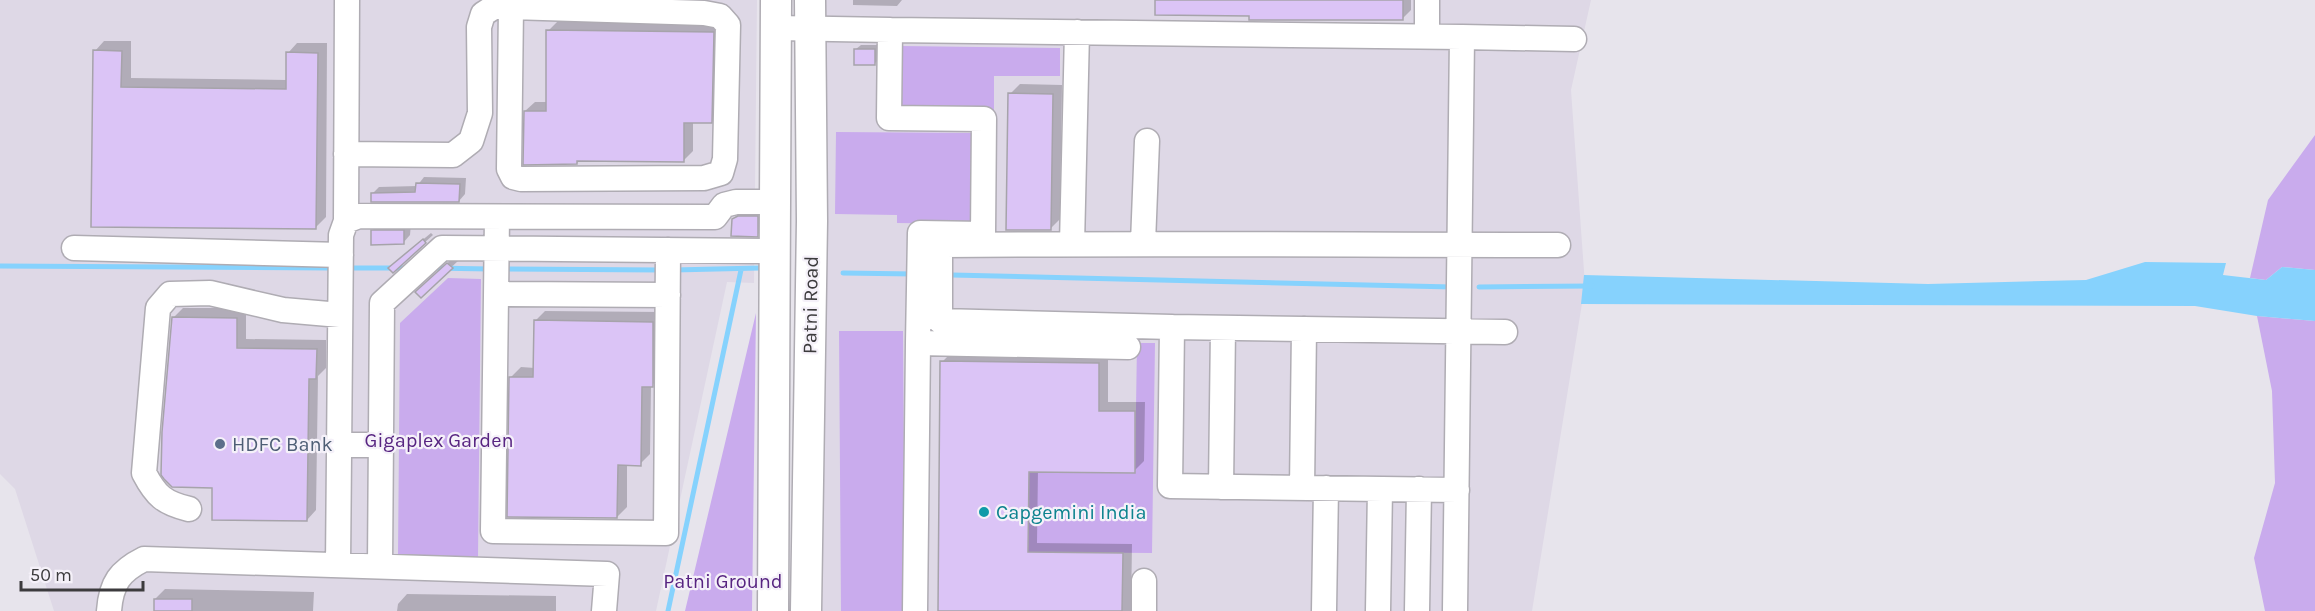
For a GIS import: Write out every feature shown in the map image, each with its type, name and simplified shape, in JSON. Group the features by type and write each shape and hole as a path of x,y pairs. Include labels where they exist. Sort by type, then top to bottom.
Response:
{"main road":[{"name":"Patni Road","path":"773,611 776,14"},
{"name":"Patni Road","path":"806,611 812,221 810,14"}],"lane":[{"path":"338,565 341,235 346,221 346,0"},
{"path":"1427,0 1427,36"},
{"path":"346,154 453,155 471,141 480,113 478,27 483,14 494,7 511,7 704,13 720,16 728,25 725,159 721,173 704,178 521,179 513,177 509,169 511,7"},
{"path":"776,14 810,14 890,30 1574,39"},
{"path":"890,30 889,118 984,119 983,234 920,233 924,325 915,611"},
{"path":"1072,244 1077,32"},
{"path":"1455,611 1462,37"},
{"path":"480,113 510,111"},
{"path":"1143,243 1147,141"},
{"path":"346,221 359,216 715,217 724,206 735,202 775,202"},
{"path":"496,216 494,531 666,533 668,273"},
{"path":"924,325 940,249 944,245 1143,243 1558,245"},
{"path":"74,248 341,255"},
{"path":"380,565 382,303 442,248 496,270 668,273 774,251"},
{"path":"496,270 668,273"},
{"path":"189,509 170,505 152,488 144,473 158,308 170,294 210,293 283,310 340,315"},
{"path":"924,325 1505,332"},
{"path":"924,325 1128,347"},
{"path":"1172,327 1170,486 1457,490"},
{"path":"1221,487 1223,328"},
{"path":"1302,488 1304,329"},
{"path":"339,445 381,445"},
{"path":"1324,611 1326,488"},
{"path":"1378,611 1380,489"},
{"path":"1418,611 1419,489"},
{"path":"109,611 114,586 126,568 144,559 607,574 604,611"},
{"path":"1144,581 1144,611"}],"shaded area":[{"name":"Gigaplex Garden","path":"0,0 757,0 754,283 727,282 656,611 54,611 15,489 0,474"},
{"path":"825,0 1591,0 1571,90 1585,285 1532,611 822,611"}],"green space":[{"path":"901,46 1060,48 1060,76 994,76 994,113 900,112"},
{"path":"836,132 972,133 971,224 897,223 897,215 835,214"},
{"path":"2315,135 2315,270 2282,267 2266,280 2250,278 2268,200"},
{"name":"Gigaplex Garden","path":"448,278 481,279 478,557 398,556 400,323"},
{"name":"Patni Ground","path":"756,313 752,611 685,611"},
{"path":"2257,316 2315,321 2315,611 2265,611 2254,558 2275,483 2272,391"},
{"path":"839,331 903,331 905,611 841,611"},
{"path":"1137,343 1155,343 1152,553 1028,552 1029,472 1135,472"}],"water":[{"path":"2145,262 2226,263 2223,275 2266,280 2282,267 2315,270 2315,321 2257,316 2195,306 1581,304 1584,275 1928,284 2086,280"}],"building":[{"path":"1155,0 1403,0 1403,20 1249,20 1249,16 1155,15"},
{"path":"546,30 714,32 712,123 684,123 684,162 577,161 577,164 523,165 524,111 546,111"},
{"path":"854,49 875,49 875,65 854,65"},
{"path":"93,50 122,51 121,87 286,89 286,52 318,53 316,229 91,227"},
{"path":"1008,93 1053,94 1051,230 1006,230"},
{"path":"416,183 460,184 459,202 371,202 371,193 415,192"},
{"path":"738,216 758,216 758,237 731,236 732,219"},
{"path":"371,230 404,230 404,244 371,245"},
{"path":"423,239 426,243 393,273 388,268"},
{"path":"447,263 453,268 421,298 415,292"},
{"path":"172,317 237,318 237,348 317,349 316,379 309,379 307,521 212,520 212,488 172,487 161,475 162,432"},
{"path":"534,320 653,322 653,387 642,387 641,466 618,465 617,518 507,517 509,377 533,377"},
{"name":"Capgemini India","path":"940,361 1099,363 1099,411 1135,411 1135,473 1029,472 1028,552 1123,553 1122,611 938,611"},
{"path":"154,599 192,599 192,611 154,611"}],"waterway":[{"path":"0,266 334,268"},
{"path":"347,268 409,268"},
{"path":"431,268 490,269"},
{"path":"674,270 759,268"},
{"path":"503,269 661,270"},
{"path":"668,611 741,270"},
{"path":"843,273 914,274"},
{"path":"952,275 1452,287"},
{"path":"1479,287 1592,286"}],"place":[{"name":"HDFC Bank","path":"220,444"},
{"name":"Capgemini India","path":"984,512"}]}
